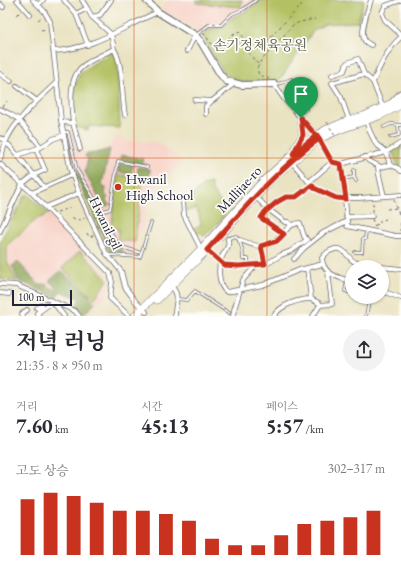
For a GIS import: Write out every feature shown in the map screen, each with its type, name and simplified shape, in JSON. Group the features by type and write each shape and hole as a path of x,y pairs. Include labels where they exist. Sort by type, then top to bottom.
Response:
{"main road":[{"name":"Mallijae-ro","path":"134,316 144,312 255,196 325,130 382,109 401,99"},
{"name":"Mallijae-ro","path":"204,250 263,181 293,154 318,137 366,121 391,111 401,105"},
{"path":"293,154 303,135 299,116"},
{"path":"293,154 302,149 304,150"}],"street":[{"path":"17,0 30,14"},
{"name":"Hwanil-gil","path":"33,0 50,21 61,122 79,193 102,246 121,271 125,287 144,312"},
{"path":"38,5 43,0"},
{"path":"64,0 76,14 88,45"},
{"path":"82,0 92,17 111,34 114,49 118,56 122,102 125,115"},
{"path":"92,17 100,14 111,0"},
{"path":"146,0 158,12 195,36 201,42 220,74 226,81 242,85 274,84 284,99 318,137 332,162 341,164 386,152 401,143"},
{"path":"371,0 363,27 365,41 371,45"},
{"path":"373,82 381,64 401,36 385,20 382,13 385,6 401,0"},
{"path":"76,14 88,8"},
{"path":"54,51 88,45 158,12"},
{"path":"188,51 195,36"},
{"path":"80,149 73,123 71,98 76,74 82,67 114,49"},
{"path":"332,75 344,71 347,63 358,59 364,74 373,82 382,109"},
{"path":"0,74 11,81"},
{"path":"349,120 341,97 332,83 364,74"},
{"path":"0,159 6,142 19,120 37,100 57,82"},
{"path":"206,114 206,106 235,84"},
{"path":"17,86 37,100"},
{"name":"Mallijae-ro","path":"382,109 401,92"},
{"path":"195,100 212,101"},
{"path":"0,231 22,184 34,175 45,170 38,148 19,120 1,109"},
{"path":"299,116 305,109"},
{"path":"366,121 376,144 386,152 390,165"},
{"path":"61,122 73,123"},
{"path":"18,155 38,148 63,133"},
{"path":"0,138 6,142 18,155 44,187"},
{"path":"365,157 380,167 390,165 400,169"},
{"path":"291,162 314,188 336,198 346,199 401,195"},
{"path":"268,209 281,199 286,197 296,197 332,162"},
{"path":"0,164 32,193 110,274 112,282 110,298 129,316"},
{"path":"341,164 346,199 347,226 366,231 401,236"},
{"path":"378,166 384,196"},
{"path":"32,193 73,174"},
{"path":"46,207 79,193"},
{"path":"255,196 268,209 285,222 292,225"},
{"path":"184,201 184,215 204,250 224,265 238,266 265,264 291,251 307,240"},
{"path":"294,259 323,233 346,219 372,216"},
{"path":"240,240 261,246 277,241 293,224 300,223 307,240 311,243"},
{"path":"228,239 229,247 220,261 220,282 226,292 269,283 299,270 322,264"},
{"path":"313,316 320,306 332,304 328,272 322,264 322,258 328,251 337,249 343,250 352,260"},
{"path":"233,315 242,289 243,280 257,264"},
{"path":"307,268 311,299"},
{"path":"389,268 401,269"},
{"path":"328,272 345,279"},
{"path":"0,284 16,285 75,311 79,316"},
{"path":"170,285 177,295 175,316"},
{"path":"0,293 9,294"},
{"path":"389,294 401,298"},
{"path":"274,316 276,312 302,300 311,299 320,306"},
{"path":"39,316 37,313 53,302"},
{"path":"53,302 64,316"},
{"path":"37,308 42,305 44,308"},
{"path":"23,316 22,314 27,310"}],"lane":[{"path":"195,36 209,25 221,25 232,14 244,9 256,0"},
{"path":"274,84 291,79"},
{"path":"384,126 391,124 401,125"},
{"path":"390,137 399,135 398,125"},
{"path":"63,133 68,132 77,170 101,208 106,224 119,246 141,253"},
{"path":"101,208 104,211 110,209 118,161 147,167"},
{"path":"354,170 354,177 356,181"},
{"path":"343,179 354,177"},
{"path":"268,209 261,218 284,234"},
{"path":"107,254 112,256 140,257 151,223"},
{"path":"355,252 362,252 363,239 365,239 366,231"},
{"path":"228,239 236,236 240,240 243,250 243,259 248,259 248,265"},
{"path":"261,246 265,264"},
{"path":"177,299 188,300 195,291 233,315"},
{"path":"366,316 369,304"}],"path":[{"path":"201,31 216,49 238,31 257,51 306,0"},
{"path":"17,14 24,8"},
{"path":"38,20 46,15"},
{"path":"274,84 266,77 259,75 257,69 259,64 292,25 315,19"},
{"path":"41,30 51,28"},
{"path":"233,36 259,64"},
{"path":"1,109 7,101"},
{"path":"327,122 335,136"},
{"path":"392,195 398,208 401,220 401,236"},
{"path":"52,214 70,208"},
{"path":"387,209 398,208"},
{"path":"72,218 80,220 90,217"},
{"path":"375,225 380,224 380,221 386,219"},
{"path":"87,233 89,237 91,237"}],"shaded area":[{"path":"167,0 261,0 245,12 233,17 221,28 210,29 203,35 160,10"},
{"name":"Hwanil High School","path":"66,130 74,132 79,150 89,153 108,148 115,137 131,141 158,142 182,160 173,171 148,194 143,231 140,232 134,253 119,254 108,252 72,167"},
{"path":"50,215 109,278 107,295 84,316 76,306 78,299 60,293 58,299 18,282 8,262 8,247 37,220"}],"green space":[{"path":"196,0 242,0 241,7 196,3"},
{"name":"손기정체육공원","path":"261,0 364,0 358,22 325,24 313,31 281,78 275,82 243,82 226,75 211,52 203,35 210,29 221,28 233,17 245,12"},
{"path":"113,51 117,57 120,128 89,126 88,130 75,127 73,90 81,72"},
{"path":"68,140 75,169 92,196 112,239 123,249 122,253 109,251 75,173"},
{"path":"401,144 401,166 398,167 392,150"},
{"path":"110,149 102,184 103,187 106,188 105,194 108,198 106,200 109,205 104,208 85,172 88,158 85,157 87,153 95,153"},
{"path":"121,155 143,159 142,164 120,160"},
{"path":"119,164 133,165 131,174 118,172"},
{"path":"138,167 150,169 149,177 137,175"},
{"path":"118,175 143,178 135,242 117,240 119,229 111,228"},
{"path":"211,183 212,191 226,209 222,219 204,236 200,232 195,236 191,229 201,225 199,214 196,208 185,212 186,202 203,185"},
{"path":"27,194 49,214 37,219 7,245 7,262 17,281 0,279 0,242"},
{"path":"80,251 108,280 94,299 62,268"},
{"path":"18,262 39,285 45,284 55,290 57,288 49,281 61,271 90,296 89,297 95,303 84,314 77,306 79,298 60,291 57,297 19,281 12,266"}],"place":[{"name":"Hwanil High School","path":"118,187"}],"route":[{"path":"301,118 301,124 304,131 302,139 295,148 293,154 317,135 332,162 341,164 346,199 336,198 314,188 312,185 296,197 286,197 268,209 261,218 284,234 277,241 261,246 265,264 238,266 224,265 207,250 273,178 319,139 317,135 301,118"}]}
